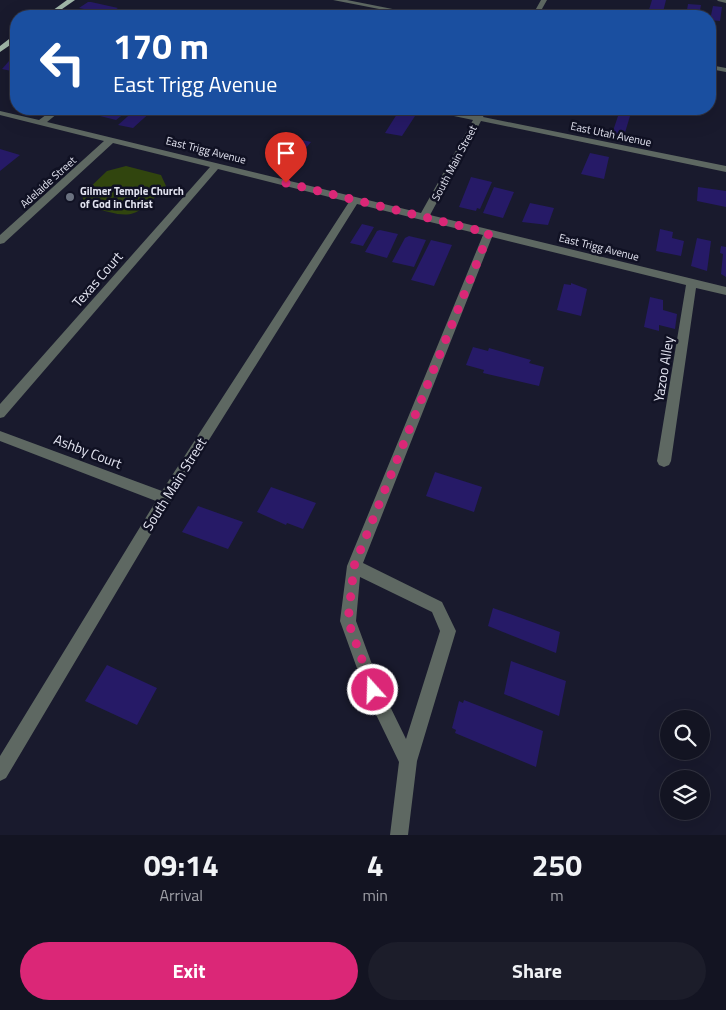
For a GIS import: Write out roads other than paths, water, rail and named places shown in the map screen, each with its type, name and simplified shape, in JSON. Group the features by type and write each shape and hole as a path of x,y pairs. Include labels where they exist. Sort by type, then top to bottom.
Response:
{"main road":[{"path":"57,10 72,0"}],"street":[{"path":"336,0 392,10"},
{"path":"720,0 726,1"},
{"name":"East Trigg Avenue","path":"0,113 726,291"},
{"path":"42,122 51,115"},
{"name":"East Utah Avenue","path":"463,115 726,170"},
{"name":"South Main Street","path":"424,217 480,115"},
{"name":"Adelaide Street","path":"0,241 111,140"},
{"name":"Texas Court","path":"0,413 216,166"},
{"name":"South Main Street","path":"0,772 165,498 355,200"},
{"path":"408,761 373,690 348,621 354,566 489,233"},
{"name":"Yazoo Alley","path":"664,461 692,282"},
{"name":"Ashby Court","path":"0,436 165,498"},
{"path":"354,566 437,607 448,630 408,761 399,835"}],"place":[{"name":"Gilmer Temple Church of God in Christ","path":"70,197"}]}
